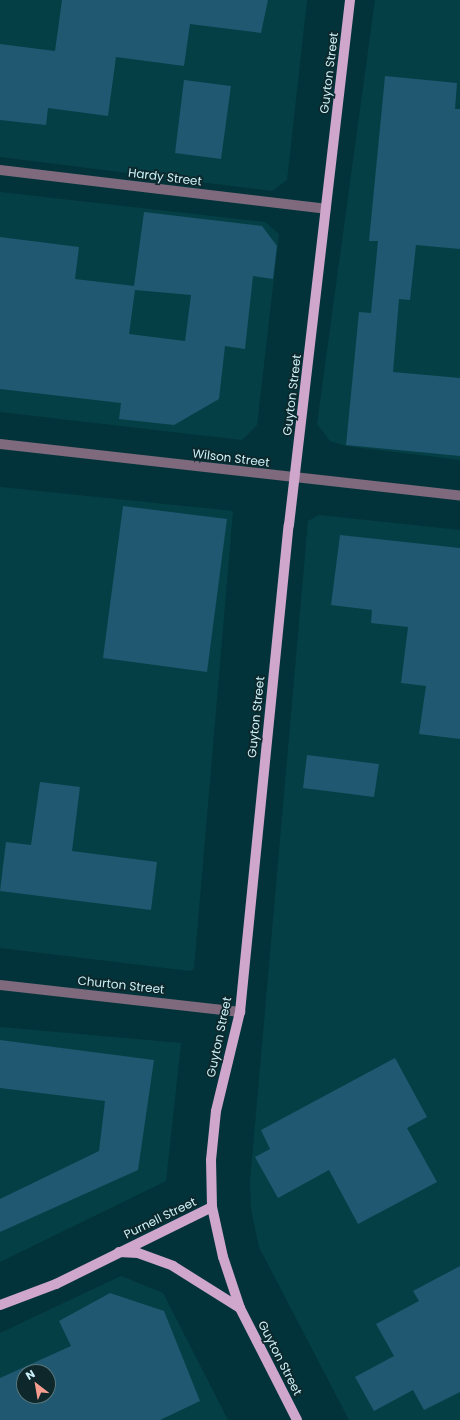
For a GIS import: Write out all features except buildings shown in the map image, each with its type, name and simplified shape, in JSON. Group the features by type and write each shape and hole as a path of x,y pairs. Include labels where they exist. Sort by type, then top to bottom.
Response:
{"main road":[{"name":"Guyton Street","path":"297,1420 240,1308 223,1256 212,1207 211,1160 216,1111 240,1012 295,478 350,0"},
{"name":"Purnell Street","path":"0,1304 56,1284 212,1207"},
{"name":"Purnell Street","path":"119,1252 138,1253 173,1266 240,1308"}],"street":[{"name":"Hardy Street","path":"0,170 326,209"},
{"name":"Wilson Street","path":"0,444 460,496"},
{"name":"Churton Street","path":"0,985 240,1012"}],"shaded area":[{"path":"0,0 307,0 287,180 272,191 0,157"},
{"path":"375,0 460,0 460,460 346,446 330,441 317,424"},
{"path":"0,192 265,222 279,234 257,425 242,440 0,412"},
{"path":"0,487 233,511 194,968 191,971 0,948"},
{"path":"319,515 460,530 460,1420 349,1420 259,1247 251,1209 250,1182 308,521"},
{"path":"0,1027 181,1043 166,1181 0,1262"},
{"path":"121,1276 163,1293 228,1420 0,1420 0,1333"}]}
